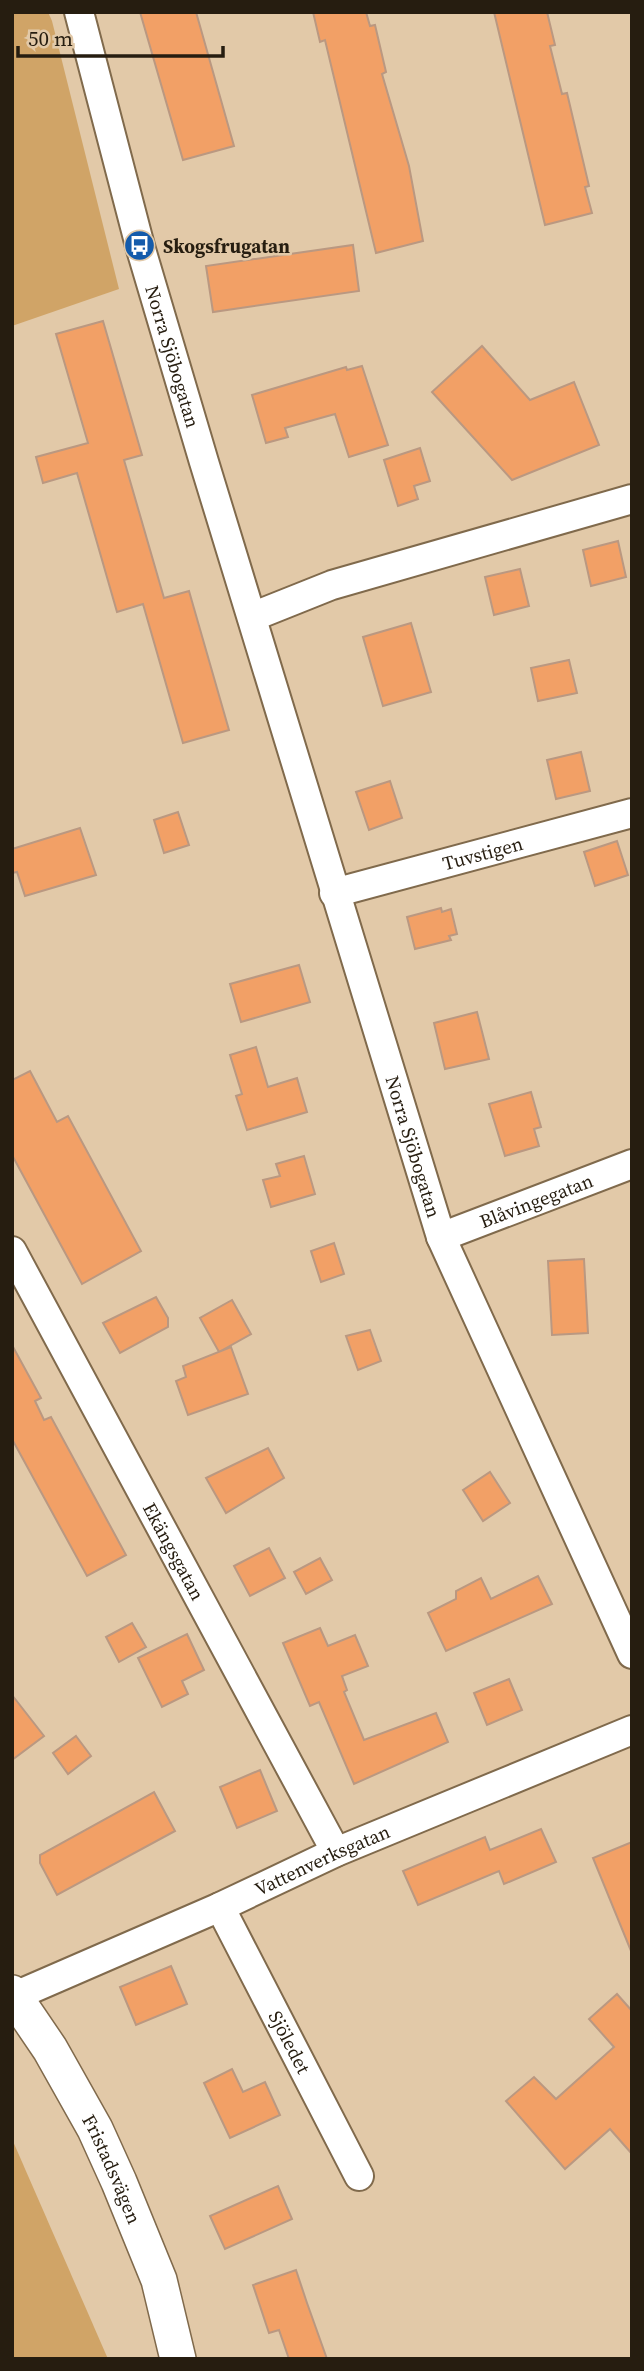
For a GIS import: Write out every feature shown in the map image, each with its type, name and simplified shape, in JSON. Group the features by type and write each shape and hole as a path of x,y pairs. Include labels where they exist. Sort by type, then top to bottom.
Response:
{"street":[{"name":"Norra Sjöbogatan","path":"79,12 140,246 334,893 441,1237 632,1654"},
{"path":"252,617 332,584 632,499"},
{"name":"Tuvstigen","path":"334,893 632,813"},
{"name":"Blåvingegatan","path":"441,1237 632,1164"},
{"name":"Ekängsgatan","path":"12,1251 336,1852"},
{"name":"Vattenverksgatan","path":"14,1995 220,1907 336,1852 632,1730"},
{"name":"Sjöledet","path":"220,1907 359,2176"},
{"name":"Fristadsvägen","path":"14,1995 50,2049 95,2129 119,2182 159,2280 178,2359"}],"shaded area":[{"path":"12,12 48,12 52,21 119,289 12,326"},
{"path":"12,2139 108,2359 12,2359"}],"building":[{"path":"140,12 196,12 234,146 183,160"},
{"path":"313,12 366,12 370,26 375,25 386,72 382,74 409,166 423,241 376,253 325,40 320,42"},
{"path":"494,12 547,12 555,45 550,46 562,94 567,93 589,186 585,187 592,213 545,225"},
{"path":"353,245 359,291 213,312 206,266"},
{"path":"103,321 142,455 124,460 164,598 189,591 229,730 183,743 143,604 117,612 77,473 43,483 36,457 88,443 56,334"},
{"path":"482,346 530,400 574,382 599,445 512,480 432,392"},
{"path":"362,366 388,445 349,457 335,414 285,428 288,437 266,443 252,395 346,367 347,370"},
{"path":"420,448 430,481 414,486 418,499 398,506 384,460"},
{"path":"618,541 626,577 591,586 583,550"},
{"path":"520,569 529,606 494,615 485,577"},
{"path":"411,623 431,692 383,706 363,637"},
{"path":"569,660 577,693 538,701 531,668"},
{"path":"581,752 590,791 556,799 547,760"},
{"path":"390,781 402,818 369,830 356,792"},
{"path":"178,812 189,845 164,853 154,820"},
{"path":"80,828 96,875 25,896 17,872 12,873 12,849"},
{"path":"617,841 628,875 595,886 584,852"},
{"path":"441,908 442,912 451,909 457,934 449,936 451,940 415,949 407,917"},
{"path":"299,965 310,1002 241,1022 230,984"},
{"path":"477,1012 489,1059 445,1069 434,1023"},
{"path":"256,1047 268,1087 297,1078 307,1112 247,1130 236,1096 242,1094 230,1055"},
{"path":"30,1071 57,1122 68,1116 141,1251 82,1284 12,1155 12,1080"},
{"path":"531,1092 541,1127 534,1129 539,1146 505,1156 489,1104"},
{"path":"304,1156 315,1194 271,1207 263,1180 280,1176 276,1164"},
{"path":"334,1243 344,1274 321,1282 311,1251"},
{"path":"584,1259 588,1333 552,1335 548,1261"},
{"path":"156,1297 168,1318 168,1327 120,1353 103,1323"},
{"path":"232,1300 251,1334 219,1352 200,1318"},
{"path":"370,1330 381,1361 358,1370 346,1336"},
{"path":"12,1345 41,1398 35,1401 44,1420 51,1417 126,1555 87,1576 12,1439"},
{"path":"231,1347 248,1394 188,1415 176,1381 186,1377 183,1366"},
{"path":"268,1448 284,1478 226,1513 206,1478"},
{"path":"490,1472 510,1503 483,1521 463,1490"},
{"path":"269,1548 285,1578 250,1596 234,1566"},
{"path":"320,1558 332,1580 306,1594 294,1572"},
{"path":"538,1576 552,1604 446,1651 428,1613 456,1599 456,1591 481,1578 491,1599"},
{"path":"132,1623 146,1647 119,1662 106,1637"},
{"path":"320,1628 328,1646 355,1635 368,1666 342,1676 347,1690 344,1692 364,1740 436,1713 448,1742 354,1784 319,1702 310,1706 283,1643"},
{"path":"187,1634 204,1670 182,1681 188,1694 162,1707 138,1658"},
{"path":"509,1679 522,1710 487,1725 474,1693"},
{"path":"12,1695 44,1736 12,1760"},
{"path":"76,1736 91,1756 68,1774 53,1753"},
{"path":"260,1770 277,1811 237,1828 220,1787"},
{"path":"154,1792 175,1831 57,1895 40,1863 40,1855"},
{"path":"541,1829 556,1862 504,1884 499,1871 418,1905 403,1871 485,1837 490,1850"},
{"path":"632,1842 632,1951 631,1951 593,1858"},
{"path":"171,1966 187,2004 136,2025 120,1987"},
{"path":"617,1994 632,2011 632,2154 610,2129 565,2169 506,2101 534,2077 556,2099 614,2047 589,2019"},
{"path":"232,2069 243,2092 265,2082 280,2115 230,2138 204,2083"},
{"path":"278,2186 292,2219 225,2249 210,2216"},
{"path":"296,2270 327,2359 289,2359 279,2330 269,2333 253,2285"}],"place":[{"name":"Skogsfrugatan","path":"140,246"}]}
